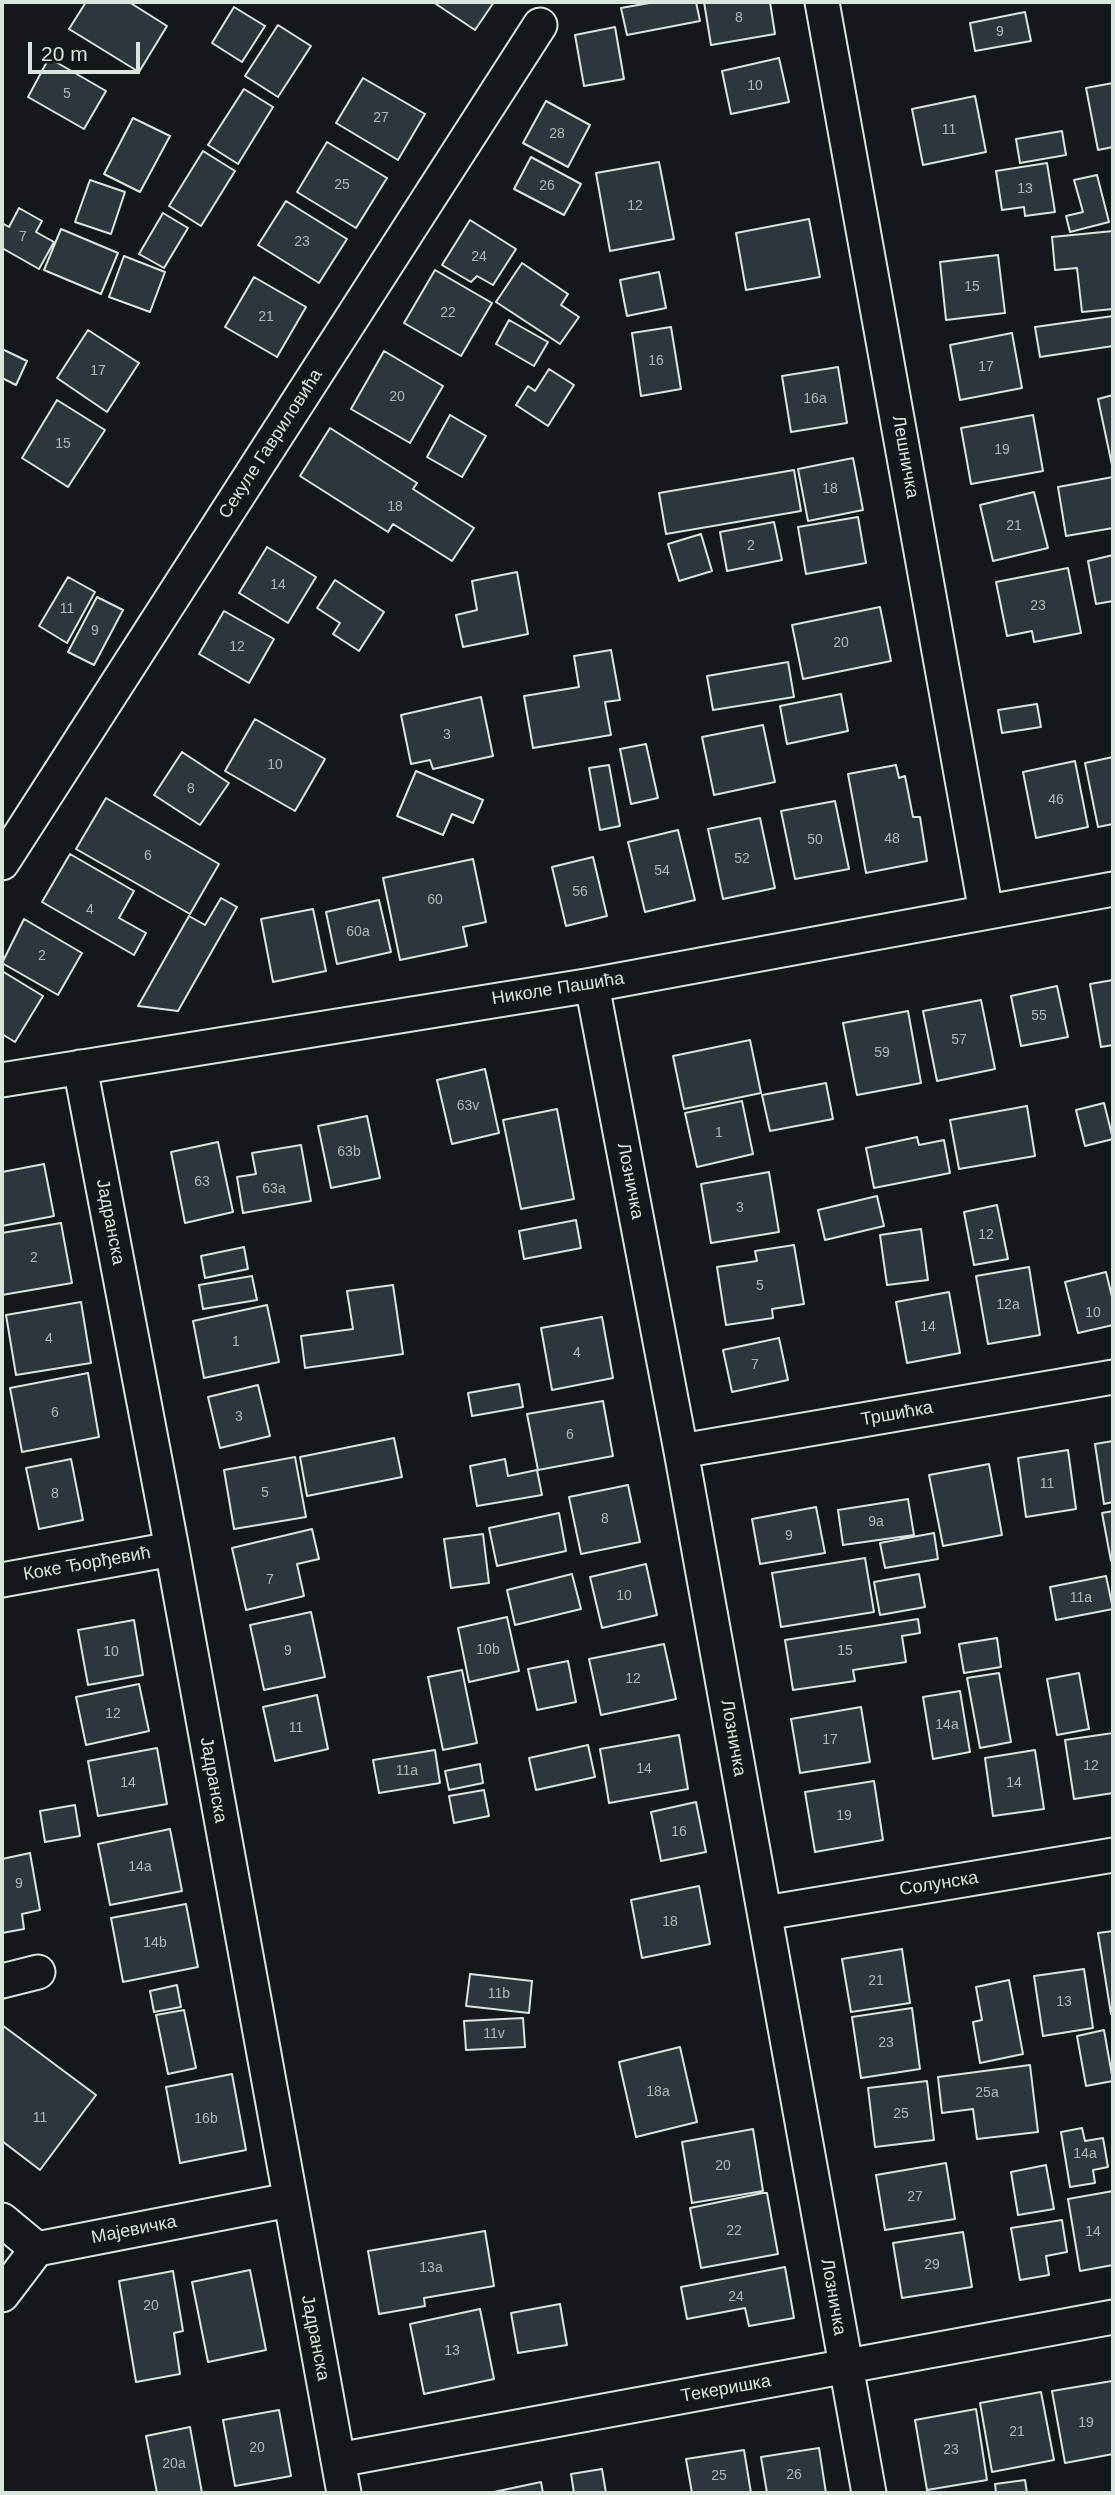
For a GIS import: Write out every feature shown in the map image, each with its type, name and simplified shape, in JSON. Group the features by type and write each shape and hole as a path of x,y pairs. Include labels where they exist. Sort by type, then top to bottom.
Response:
{"street":[{"name":"Лешничка","path":"822,2 986,912"},
{"name":"Секуле Гавриловића","path":"2,863 540,25"},
{"name":"Николе Пашића","path":"2,1080 592,985 1113,889"},
{"name":"Лозничка","path":"592,985 681,1451 869,2493"},
{"name":"Јадранска","path":"80,1067 172,1549 344,2493"},
{"name":"Тршићка","path":"681,1451 1113,1377"},
{"name":"Коке Ђорђевић","path":"2,1580 172,1549"},
{"name":"Солунска","path":"765,1913 1113,1855"},
{"path":"2,1981 38,1972"},
{"name":"Мајевичка","path":"37,2249 289,2200"},
{"path":"2,2220 37,2249 2,2295"},
{"name":"Текеришка","path":"338,2460 1113,2317"}],"building":[{"path":"86,2 129,2 167,26 139,72 69,29"},
{"path":"433,2 494,2 475,30"},
{"path":"655,2 696,2 700,21 627,35 621,8"},
{"path":"704,2 770,2 775,34 711,45"},
{"path":"234,7 265,26 242,62 212,43"},
{"path":"1025,12 1031,41 975,51 970,23"},
{"path":"278,25 311,46 278,97 245,76"},
{"path":"615,27 624,79 584,86 575,35"},
{"path":"49,58 106,91 84,129 28,97"},
{"path":"779,58 789,102 731,114 722,71"},
{"path":"363,78 425,114 398,160 336,123"},
{"path":"1113,83 1113,147 1098,150 1086,88"},
{"path":"244,89 273,107 238,164 208,145"},
{"path":"975,96 986,152 923,165 912,109"},
{"path":"546,101 590,125 568,167 523,143"},
{"path":"133,118 170,136 140,192 104,174"},
{"path":"1062,131 1066,155 1020,163 1016,139"},
{"path":"327,142 387,178 356,228 297,192"},
{"path":"203,151 235,171 201,226 169,206"},
{"path":"531,157 581,184 564,215 514,189"},
{"path":"659,162 674,239 610,251 596,173"},
{"path":"1047,163 1055,212 1025,216 1024,207 1002,210 996,171"},
{"path":"1097,175 1109,222 1070,232 1066,216 1083,212 1074,180"},
{"path":"90,180 125,192 111,234 75,222"},
{"path":"286,201 347,239 319,283 258,245"},
{"path":"19,208 42,221 36,232 54,242 39,269 2,248 2,223 9,227"},
{"path":"163,213 188,228 164,268 139,254"},
{"path":"809,219 820,277 746,290 736,233"},
{"path":"470,220 516,249 493,285 477,276 471,282 442,265"},
{"path":"61,229 118,253 101,294 44,270"},
{"path":"1113,231 1113,309 1082,312 1077,268 1055,270 1052,237"},
{"path":"998,255 1005,313 946,320 940,262"},
{"path":"124,256 165,272 150,312 109,297"},
{"path":"522,263 568,294 561,305 579,317 560,344 496,302"},
{"path":"435,270 492,303 461,356 404,323"},
{"path":"659,272 666,308 627,316 620,280"},
{"path":"254,277 306,307 277,357 225,327"},
{"path":"1113,316 1113,346 1040,357 1035,327"},
{"path":"509,320 548,342 534,366 496,344"},
{"path":"671,327 681,389 641,396 632,333"},
{"path":"88,330 139,363 107,412 57,378"},
{"path":"1012,333 1022,388 960,400 950,345"},
{"path":"2,349 27,361 16,385 2,378"},
{"path":"384,351 443,386 410,443 351,409"},
{"path":"838,367 847,423 791,432 782,376"},
{"path":"549,369 574,385 548,426 516,405 528,386 535,391"},
{"path":"1113,395 1113,470 1098,399"},
{"path":"57,400 105,430 68,487 22,458"},
{"path":"450,415 486,436 462,477 427,457"},
{"path":"1033,415 1043,471 971,484 961,428"},
{"path":"330,428 417,483 413,489 474,528 452,561 393,524 388,532 300,476"},
{"path":"853,458 863,510 808,521 798,469"},
{"path":"794,470 801,511 666,534 659,493"},
{"path":"1113,477 1113,528 1066,536 1058,487"},
{"path":"1034,492 1048,548 993,561 980,505"},
{"path":"858,517 866,563 806,574 798,527"},
{"path":"774,522 782,560 727,571 720,532"},
{"path":"701,534 712,571 679,581 668,544"},
{"path":"267,547 316,577 288,623 239,593"},
{"path":"1113,555 1113,601 1096,604 1088,561"},
{"path":"1068,568 1081,633 1034,642 1032,631 1007,636 996,582"},
{"path":"517,572 528,634 463,647 456,615 477,610 472,581"},
{"path":"68,577 95,592 67,643 39,626"},
{"path":"335,580 384,612 359,651 333,634 340,623 317,608"},
{"path":"97,597 123,610 94,665 68,652"},
{"path":"880,607 891,661 803,679 792,625"},
{"path":"224,611 274,639 249,683 199,654"},
{"path":"611,650 620,700 605,702 611,735 533,748 524,696 579,687 574,656"},
{"path":"788,662 794,697 713,710 707,676"},
{"path":"841,694 848,731 787,744 780,706"},
{"path":"481,697 493,756 433,769 430,760 411,764 401,715"},
{"path":"1037,704 1041,727 1002,733 998,710"},
{"path":"255,719 325,759 295,811 225,771"},
{"path":"763,725 775,782 714,795 702,737"},
{"path":"646,744 658,798 631,804 620,749"},
{"path":"182,752 229,783 200,825 154,795"},
{"path":"1113,757 1113,824 1098,827 1085,763"},
{"path":"1075,761 1088,827 1036,838 1023,772"},
{"path":"609,765 620,826 600,830 589,768"},
{"path":"896,765 899,778 905,776 913,817 920,817 927,861 866,873 848,774"},
{"path":"416,771 483,800 473,823 452,814 443,835 397,816"},
{"path":"106,798 219,864 190,914 76,849"},
{"path":"835,801 849,869 795,879 781,811"},
{"path":"760,818 775,888 723,899 708,829"},
{"path":"678,830 695,900 645,912 628,842"},
{"path":"70,854 134,891 119,918 146,933 134,955 42,902"},
{"path":"593,857 607,916 566,926 552,867"},
{"path":"473,859 486,922 463,927 467,946 400,960 383,878"},
{"path":"221,898 237,907 178,1011 138,1006 189,916 205,925"},
{"path":"379,900 391,952 337,964 326,912"},
{"path":"313,909 326,971 273,982 261,919"},
{"path":"24,919 82,953 58,995 2,963"},
{"path":"2,971 43,996 15,1042 2,1034"},
{"path":"1113,980 1113,1045 1101,1047 1090,984"},
{"path":"1057,986 1068,1037 1021,1046 1011,996"},
{"path":"981,1000 995,1069 937,1081 923,1011"},
{"path":"908,1011 921,1083 857,1095 843,1023"},
{"path":"750,1040 761,1093 684,1109 673,1056"},
{"path":"485,1069 499,1133 452,1144 437,1080"},
{"path":"826,1083 833,1119 770,1131 762,1095"},
{"path":"742,1101 753,1154 697,1167 685,1113"},
{"path":"1104,1103 1113,1139 1085,1146 1076,1110"},
{"path":"1027,1106 1035,1156 959,1169 950,1120"},
{"path":"557,1109 574,1199 521,1209 503,1120"},
{"path":"367,1116 380,1178 331,1188 318,1126"},
{"path":"917,1137 919,1145 944,1140 950,1173 874,1188 866,1148"},
{"path":"218,1142 233,1212 185,1223 171,1152"},
{"path":"301,1145 311,1201 243,1213 237,1177 256,1174 252,1153"},
{"path":"44,1164 54,1216 2,1226 2,1172"},
{"path":"769,1172 779,1232 711,1243 701,1184"},
{"path":"877,1196 884,1226 825,1240 818,1210"},
{"path":"997,1205 1008,1259 974,1265 964,1212"},
{"path":"576,1220 581,1248 524,1259 519,1231"},
{"path":"61,1223 72,1283 2,1295 2,1233"},
{"path":"921,1229 928,1280 887,1285 880,1235"},
{"path":"794,1245 804,1304 772,1309 773,1318 726,1325 717,1267 757,1261 755,1251"},
{"path":"244,1247 248,1269 205,1278 201,1256"},
{"path":"1029,1267 1040,1335 988,1344 976,1276"},
{"path":"1106,1272 1113,1301 1113,1325 1078,1333 1065,1282"},
{"path":"252,1276 257,1300 203,1309 199,1285"},
{"path":"393,1285 403,1354 305,1368 301,1336 353,1329 347,1291"},
{"path":"949,1292 960,1353 907,1363 896,1302"},
{"path":"81,1302 91,1363 16,1375 6,1315"},
{"path":"267,1305 279,1362 204,1378 193,1321"},
{"path":"602,1317 613,1378 552,1390 541,1328"},
{"path":"779,1338 788,1380 732,1392 723,1350"},
{"path":"88,1373 99,1437 22,1452 10,1388"},
{"path":"519,1384 523,1407 472,1416 468,1393"},
{"path":"258,1385 270,1436 220,1448 208,1397"},
{"path":"603,1401 613,1456 538,1470 527,1414"},
{"path":"394,1438 402,1477 307,1496 300,1457"},
{"path":"1113,1441 1113,1502 1104,1504 1095,1444"},
{"path":"1068,1450 1076,1509 1026,1517 1018,1458"},
{"path":"295,1457 306,1517 234,1529 224,1470"},
{"path":"71,1459 83,1520 39,1529 26,1468"},
{"path":"505,1459 508,1476 537,1470 542,1495 477,1506 470,1466"},
{"path":"989,1464 1002,1535 943,1546 929,1475"},
{"path":"628,1485 640,1542 581,1554 569,1497"},
{"path":"908,1499 914,1535 843,1545 838,1510"},
{"path":"816,1507 825,1553 760,1564 752,1519"},
{"path":"1113,1511 1113,1561 1111,1561 1102,1513"},
{"path":"559,1513 566,1551 497,1566 489,1528"},
{"path":"312,1529 319,1559 297,1564 304,1596 246,1610 232,1548"},
{"path":"934,1533 938,1559 885,1568 880,1543"},
{"path":"483,1534 489,1583 451,1588 444,1539"},
{"path":"865,1558 874,1612 781,1627 772,1573"},
{"path":"646,1564 657,1615 602,1628 590,1577"},
{"path":"572,1574 581,1609 515,1625 507,1590"},
{"path":"919,1574 925,1607 880,1615 874,1582"},
{"path":"1106,1576 1113,1609 1056,1620 1050,1587"},
{"path":"311,1612 325,1677 264,1690 250,1625"},
{"path":"507,1617 519,1671 469,1682 458,1628"},
{"path":"918,1619 920,1633 902,1636 906,1662 853,1670 855,1681 793,1690 785,1640"},
{"path":"134,1620 143,1675 88,1685 78,1630"},
{"path":"997,1638 1001,1667 964,1673 959,1644"},
{"path":"664,1644 676,1699 601,1715 589,1659"},
{"path":"568,1661 576,1702 537,1710 528,1669"},
{"path":"462,1670 477,1743 443,1750 428,1677"},
{"path":"999,1673 1011,1742 980,1748 967,1678"},
{"path":"1079,1673 1089,1729 1057,1735 1047,1679"},
{"path":"139,1684 149,1731 86,1745 76,1697"},
{"path":"960,1691 970,1752 933,1759 923,1697"},
{"path":"317,1695 328,1749 275,1761 263,1707"},
{"path":"861,1707 870,1762 800,1773 791,1719"},
{"path":"1113,1733 1113,1793 1074,1799 1065,1740"},
{"path":"679,1735 688,1789 609,1803 600,1749"},
{"path":"588,1745 595,1777 536,1790 529,1758"},
{"path":"157,1748 167,1804 98,1816 88,1761"},
{"path":"435,1750 440,1783 379,1793 373,1760"},
{"path":"1035,1750 1044,1809 993,1816 985,1758"},
{"path":"480,1764 483,1783 449,1790 445,1771"},
{"path":"874,1781 883,1840 815,1852 805,1792"},
{"path":"484,1790 489,1816 454,1823 449,1796"},
{"path":"696,1802 706,1852 661,1861 651,1812"},
{"path":"75,1805 80,1836 45,1842 40,1811"},
{"path":"170,1829 182,1891 110,1905 98,1844"},
{"path":"30,1853 40,1910 22,1914 24,1929 2,1933 2,1859"},
{"path":"699,1886 710,1944 642,1958 631,1900"},
{"path":"186,1904 198,1967 123,1982 111,1918"},
{"path":"1113,1931 1113,2014 1111,2014 1098,1933"},
{"path":"902,1949 910,2003 851,2012 842,1959"},
{"path":"1084,1969 1093,2028 1043,2036 1034,1976"},
{"path":"470,1974 532,1981 529,2013 466,2006"},
{"path":"1009,1980 1023,2054 980,2063 973,2022 982,2020 976,1987"},
{"path":"177,1985 181,2007 154,2012 150,1991"},
{"path":"912,2008 920,2069 861,2078 852,2017"},
{"path":"184,2010 196,2068 168,2074 156,2015"},
{"path":"523,2018 525,2047 466,2050 464,2021"},
{"path":"2,2025 96,2095 40,2170 2,2141"},
{"path":"1104,2030 1113,2081 1086,2086 1077,2036"},
{"path":"680,2047 697,2122 636,2137 619,2062"},
{"path":"1030,2065 1038,2132 977,2139 973,2109 942,2113 938,2077"},
{"path":"232,2074 246,2150 180,2163 166,2087"},
{"path":"927,2081 934,2140 875,2147 868,2088"},
{"path":"1082,2128 1085,2141 1103,2138 1108,2167 1093,2170 1095,2183 1070,2187 1061,2132"},
{"path":"753,2129 763,2191 692,2203 682,2142"},
{"path":"946,2163 955,2219 885,2230 876,2175"},
{"path":"1046,2165 1054,2209 1018,2215 1011,2172"},
{"path":"1113,2191 1113,2265 1080,2271 1068,2199"},
{"path":"767,2193 778,2254 701,2268 690,2208"},
{"path":"1062,2220 1067,2252 1046,2256 1049,2275 1020,2280 1011,2228"},
{"path":"485,2231 494,2286 424,2298 425,2306 379,2314 368,2251"},
{"path":"963,2232 972,2287 902,2298 893,2243"},
{"path":"785,2267 794,2318 749,2326 745,2308 687,2319 681,2287"},
{"path":"250,2270 266,2350 208,2362 192,2282"},
{"path":"173,2271 183,2331 174,2333 180,2374 136,2382 119,2281"},
{"path":"560,2304 567,2345 518,2353 511,2313"},
{"path":"480,2309 494,2379 424,2394 410,2324"},
{"path":"1112,2381 1113,2454 1065,2463 1052,2391"},
{"path":"1041,2392 1054,2460 992,2472 980,2403"},
{"path":"976,2409 987,2480 927,2490 915,2420"},
{"path":"279,2410 291,2476 235,2486 223,2420"},
{"path":"190,2427 202,2493 157,2493 146,2436"},
{"path":"819,2448 826,2493 767,2493 761,2457"},
{"path":"744,2450 751,2493 692,2493 686,2459"},
{"path":"602,2469 606,2493 574,2493 571,2474"},
{"path":"1025,2480 1027,2493 996,2493 995,2484"},
{"path":"541,2482 543,2493 489,2493"}]}
